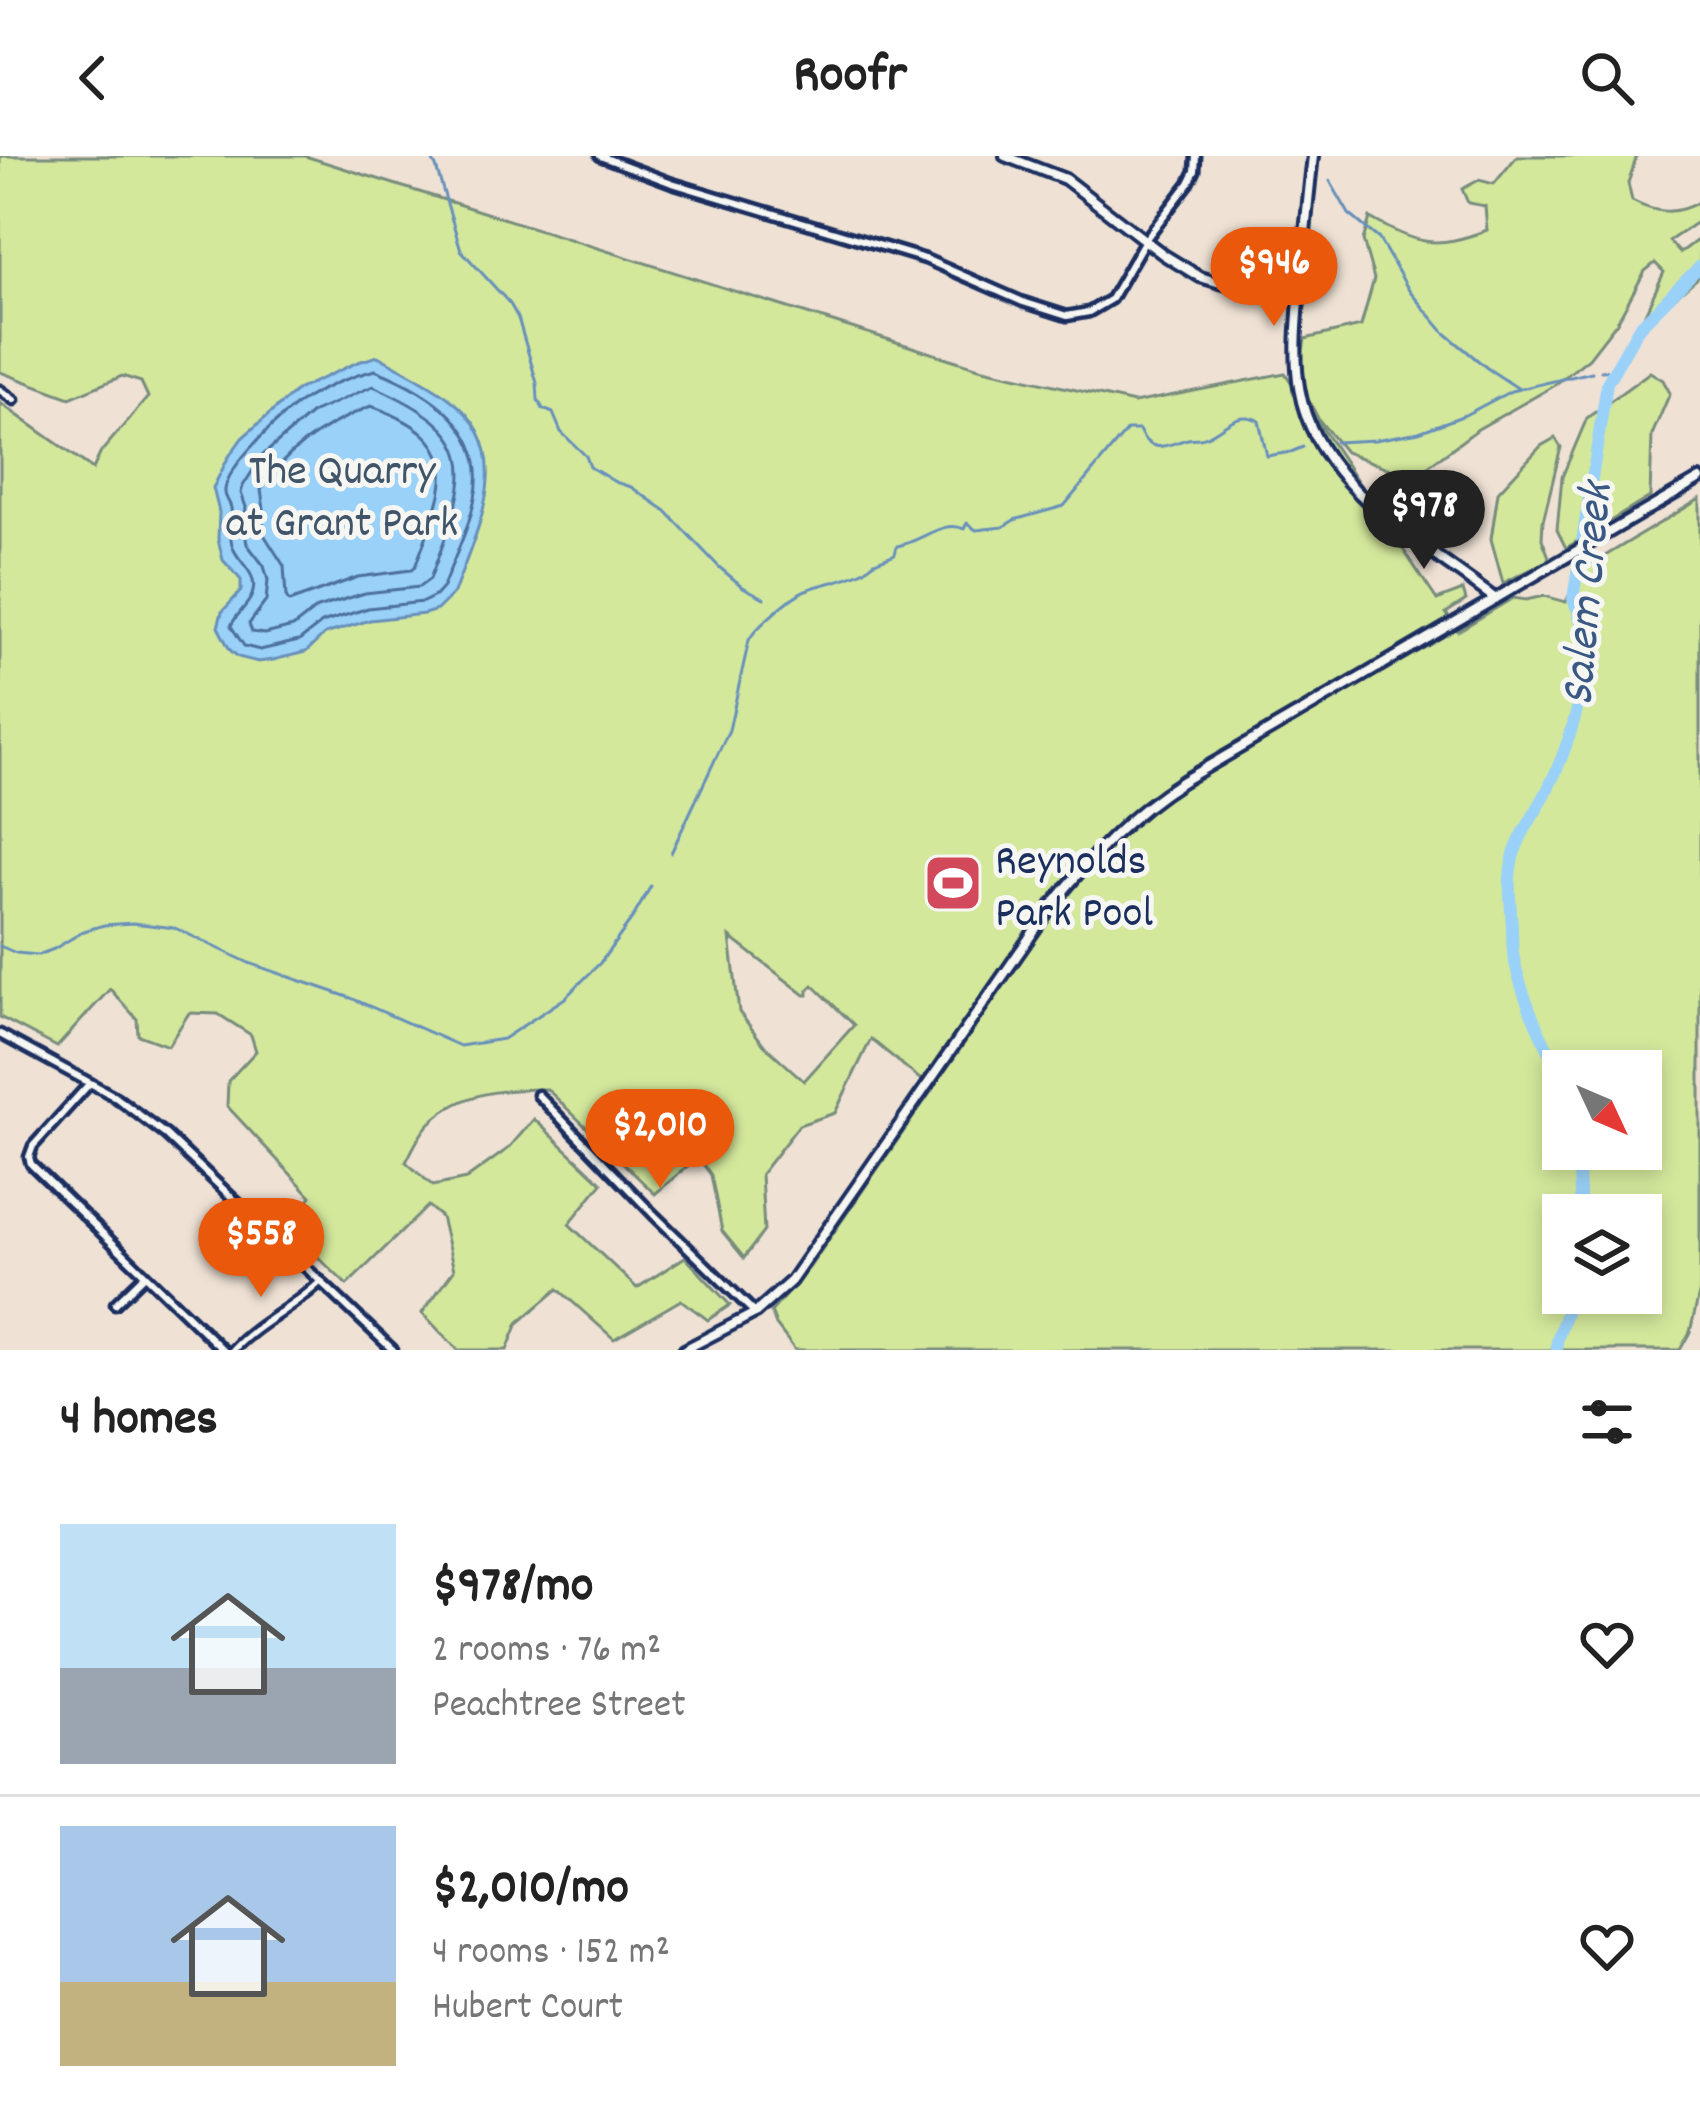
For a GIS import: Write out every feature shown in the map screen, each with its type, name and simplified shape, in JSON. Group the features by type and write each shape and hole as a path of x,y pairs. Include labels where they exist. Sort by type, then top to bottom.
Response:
{"main road":[{"path":"1005,156 1065,179 1200,277 1299,297"},
{"path":"1313,156 1295,364 1305,415 1336,469 1361,496 1494,598"},
{"path":"684,1350 755,1313 811,1255 1046,913 1116,831 1183,781 1700,478"}],"street":[{"path":"599,156 672,183 926,259 1067,316 1089,313 1112,299 1145,240 1190,183 1196,156"},
{"path":"0,390 14,400"},
{"path":"0,1034 114,1096 166,1135 392,1350"},
{"path":"90,1083 33,1146 31,1165 223,1350"},
{"path":"538,1095 755,1313"},
{"path":"115,1304 144,1276"},
{"path":"233,1350 250,1332 302,1300 321,1281"}],"green space":[{"name":"The Quarry at Grant Park","path":"0,156 305,156 979,368 1134,403 1285,373 1437,600 1463,590 1466,600 1446,613 1458,631 1513,598 1544,596 1566,602 1580,571 1700,499 1700,1290 1690,1332 1680,1350 795,1350 771,1312 809,1268 935,1086 871,1039 835,1113 799,1125 761,1174 764,1231 744,1258 722,1231 711,1175 698,1157 655,1194 547,1089 471,1098 443,1112 423,1131 406,1162 433,1186 466,1179 509,1148 534,1119 602,1183 569,1224 637,1288 685,1257 730,1305 708,1320 681,1300 614,1339 558,1289 518,1323 507,1350 458,1350 422,1313 454,1270 441,1217 428,1206 347,1285 288,1228 311,1196 227,1106 228,1081 256,1051 251,1035 218,1014 189,1013 168,1046 138,1035 137,1019 110,989 57,1047 0,1017 0,403 93,469 101,452 148,397 141,382 122,376 70,398 0,372","holes":["730,937 805,995 813,985 854,1025 804,1081 764,1045 739,1012"]},
{"path":"1517,156 1637,156 1628,183 1632,201 1666,211 1700,201 1700,220 1669,241 1680,253 1700,238 1700,276 1643,318 1664,272 1655,263 1645,271 1617,322 1589,358 1552,387 1409,476 1345,452 1319,420 1298,381 1305,339 1361,326 1374,279 1363,240 1370,218 1426,241 1453,240 1487,230 1485,206 1468,203 1462,189 1479,180 1494,184"},
{"path":"1650,372 1663,380 1670,393 1652,435 1650,497 1566,548 1557,530 1562,477 1587,418"},
{"path":"1555,438 1561,447 1542,539 1549,557 1503,583 1491,539 1498,492 1541,446"}],"water":[{"path":"378,356 450,399 471,420 483,442 487,491 454,593 437,610 370,620 325,634 306,652 258,662 238,657 218,627 222,612 241,591 241,580 223,560 213,488 242,438 297,390"}],"waterway":[{"path":"430,156 461,250 518,318 543,409 553,413 561,432 586,456 590,467 666,511 719,567 764,598"},
{"path":"1330,181 1349,214 1379,239 1410,292 1445,333 1519,389"},
{"name":"Salem Creek","path":"1549,1050 1522,990 1514,959 1511,865 1556,772 1580,698 1584,646 1573,599 1607,383 1639,327 1700,266"},
{"path":"1601,371 1613,370"},
{"path":"1335,442 1419,432 1511,391 1592,372"},
{"path":"671,853 729,730 749,640 800,593 863,571 895,554 897,546 940,529 964,529 967,523 976,530 1003,527 1064,506 1127,430 1139,430 1149,444 1160,446 1204,437 1245,417 1259,421 1267,456 1303,447"},
{"path":"0,946 38,955 104,925 175,928 249,963 351,998 460,1046 503,1039 565,998 600,963 651,886"},
{"name":"Salem Creek","path":"1579,1170 1580,1194"},
{"name":"Salem Creek","path":"1557,1350 1565,1314"}],"place":[{"name":"Reynolds Park Pool","path":"953,883"}]}
